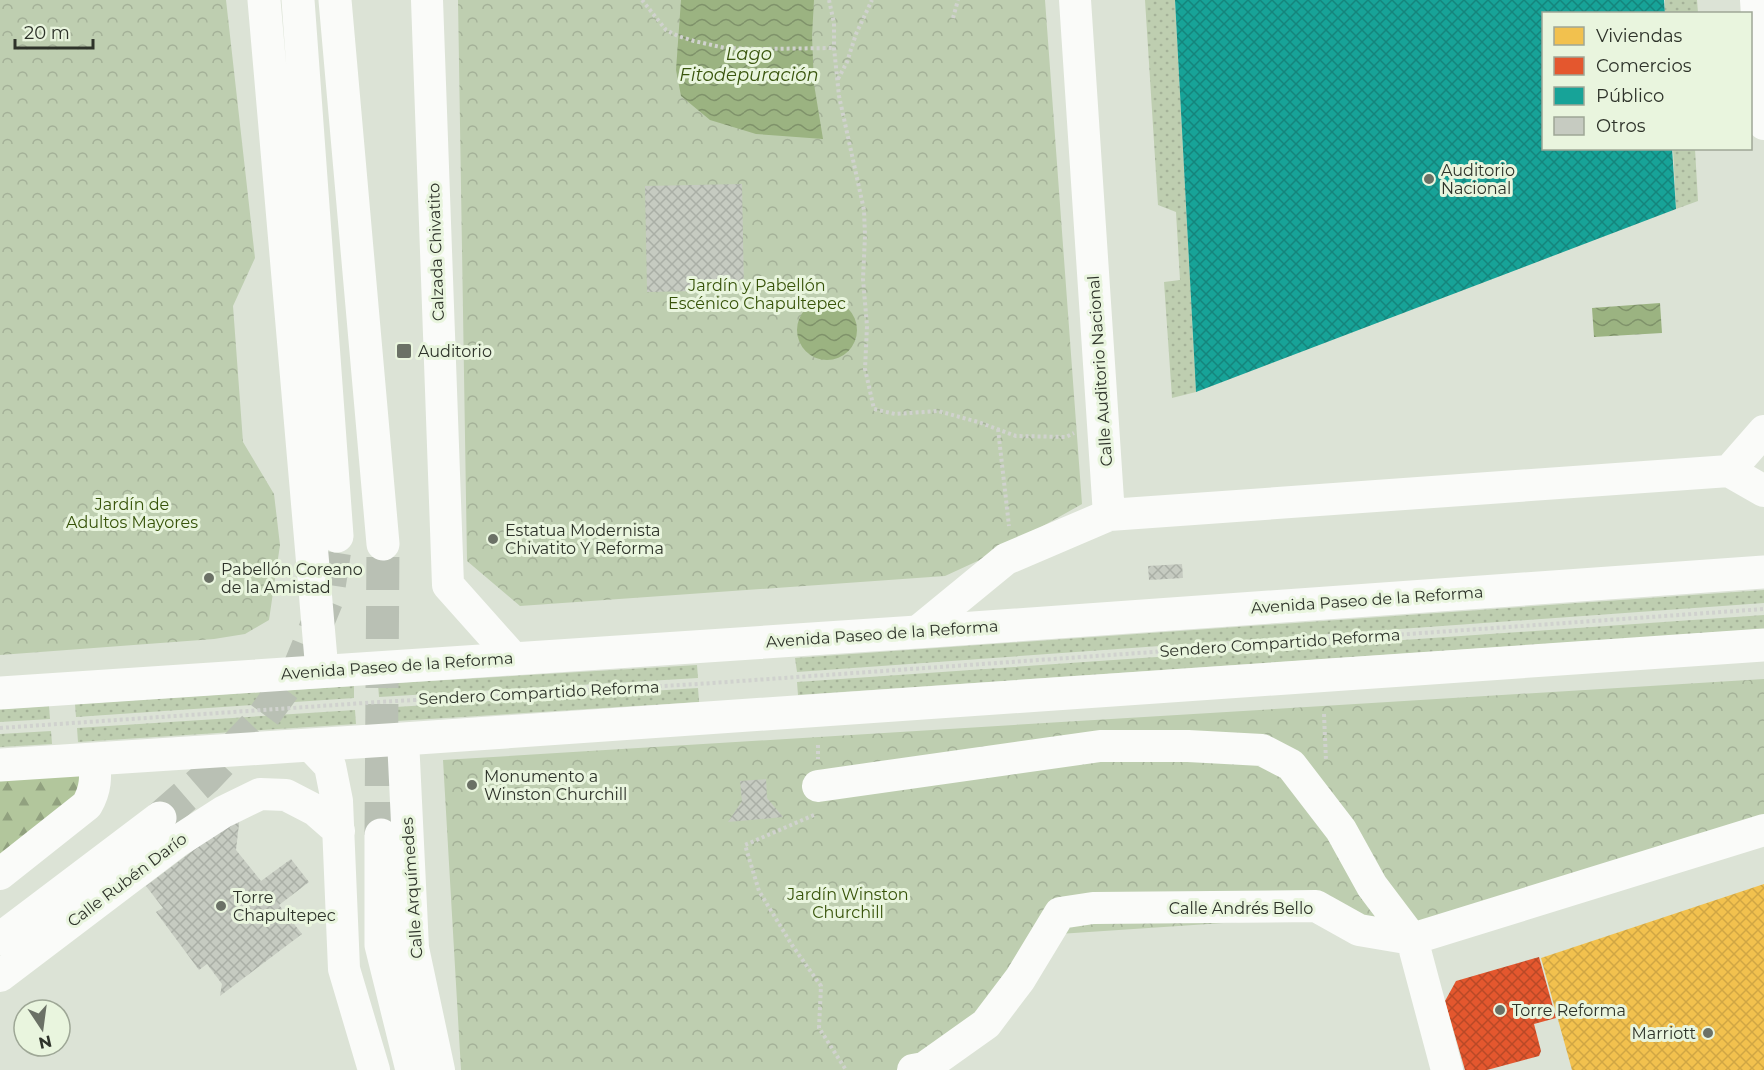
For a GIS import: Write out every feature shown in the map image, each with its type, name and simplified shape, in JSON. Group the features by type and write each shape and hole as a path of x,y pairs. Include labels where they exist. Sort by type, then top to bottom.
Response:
{"main road":[{"path":"264,0 322,670"},
{"path":"298,0 337,536"},
{"path":"335,0 383,544"},
{"name":"Avenida Paseo de la Reforma","path":"0,693 917,632 1764,572"},
{"path":"0,765 1764,645"},
{"path":"0,939 160,818"},
{"name":"Calle Arquímedes","path":"381,835 381,945 412,1070"}],"street":[{"name":"Calzada Chivatito","path":"427,0 448,585 514,659"},
{"name":"Calle Auditorio Nacional","path":"1076,0 1109,515"},
{"path":"1756,0 1764,124"},
{"path":"1729,471 1764,431"},
{"path":"917,632 1006,559 1109,515 1729,471 1764,491"},
{"name":"Calle Arquímedes","path":"403,739 413,948 439,1070"},
{"path":"310,745 330,766 337,801 344,969 374,1070"},
{"path":"818,786 1100,746 1188,746 1262,750 1291,765 1341,830 1372,886 1412,939 1447,1070"},
{"path":"0,874 87,805 96,783 94,759"},
{"name":"Calle Rubén Darío","path":"0,976 178,841 223,812 260,794 286,795 315,810 339,831"},
{"name":"Calle Andrés Bello","path":"913,1070 924,1068 986,1024 1020,978 1060,913 1093,908 1316,906 1359,930 1412,939 1764,830"}],"path":[{"path":"642,0 666,30 694,41 725,48 834,48"},
{"path":"830,0 843,121 864,210 863,279 867,326 865,369 874,409 895,414 938,411 1016,436 1066,437 1077,432"},
{"path":"837,79 847,62 856,34 872,0"},
{"path":"953,18 958,0"},
{"path":"998,429 1010,532"},
{"name":"Sendero Compartido Reforma","path":"64,724 379,702 698,684 1764,609"},
{"path":"747,671 747,689"},
{"path":"366,694 368,713"},
{"path":"63,714 64,733"},
{"path":"0,728 64,724"},
{"path":"818,745 818,814 745,845 759,891 792,945 821,986 819,1028 846,1070"}],"green space":[{"name":"Jardín de Adultos Mayores","path":"0,0 226,0 255,258 233,306 243,442 274,494 280,545 269,620 245,634 214,639 0,655"},
{"name":"Jardín y Pabellón Escénico Chapultepec","path":"458,0 1045,0 1082,504 995,553 945,576 520,606 467,561"},
{"path":"1145,0 1175,0 1196,392 1172,398 1164,282 1180,280 1176,212 1158,205"},
{"path":"1665,0 1697,0 1698,12 1665,12"},
{"path":"1673,150 1695,150 1698,201 1676,209"},
{"path":"1764,590 1764,603 797,672 795,658"},
{"path":"1764,615 1764,629 798,695 797,682"},
{"path":"697,665 698,678 379,697 378,684"},
{"name":"Jardín Winston Churchill","path":"1764,679 1764,827 1362,940 1313,917 1059,934 924,1066 900,1070 461,1070 443,760"},
{"path":"354,686 354,698 76,717 75,704"},
{"path":"698,688 699,702 381,722 380,708"},
{"path":"49,706 50,719 0,722 0,709"},
{"path":"355,710 356,724 78,742 77,728"},
{"path":"51,731 52,744 0,747 0,734"},
{"path":"76,767 84,789 0,861 0,774"}],"water":[{"name":"Lago Fitodepuración","path":"681,0 814,0 812,36 814,84 823,139 756,134 710,120 681,96 676,70"},
{"path":"821,300 833,300 849,308 855,318 857,330 855,342 849,352 833,360 821,360 805,352 797,336 797,324 805,308"},
{"path":"1660,303 1662,333 1594,337 1592,308"}],"building: Viviendas":[{"path":"1764,884 1764,1070 1572,1070 1541,958"}],"building: Comercios":[{"name":"Torre Reforma","path":"1539,957 1556,1018 1534,1024 1541,1051 1539,1056 1487,1070 1465,1070 1445,1001 1456,981"}],"building: Público":[{"name":"Auditorio Nacional","path":"1175,0 1664,0 1665,12 1542,12 1542,150 1672,150 1676,209 1196,392"}],"building: Otros":[{"path":"742,184 744,290 647,292 645,186"},
{"path":"1182,564 1183,578 1149,580 1148,566"},
{"path":"766,779 767,798 783,817 728,822 742,801 740,781"},
{"name":"Torre Chapultepec","path":"240,815 236,850 261,881 291,859 309,882 279,905 302,934 220,996 222,984 207,964 199,970 156,912 163,908 146,886"}],"tunnel":[{"path":"160,818 207,777 260,721 299,668 327,600 337,536"},
{"path":"381,835 383,544"}],"place":[{"name":"Auditorio Nacional","path":"1429,179"},
{"name":"Auditorio","path":"404,351"},
{"name":"Estatua Modernista Chivatito Y Reforma","path":"493,539"},
{"name":"Pabellón Coreano de la Amistad","path":"209,578"},
{"name":"Monumento a Winston Churchill","path":"472,785"},
{"name":"Torre Chapultepec","path":"221,906"},
{"name":"Torre Reforma","path":"1500,1010"},
{"name":"Marriott","path":"1708,1033"}]}
